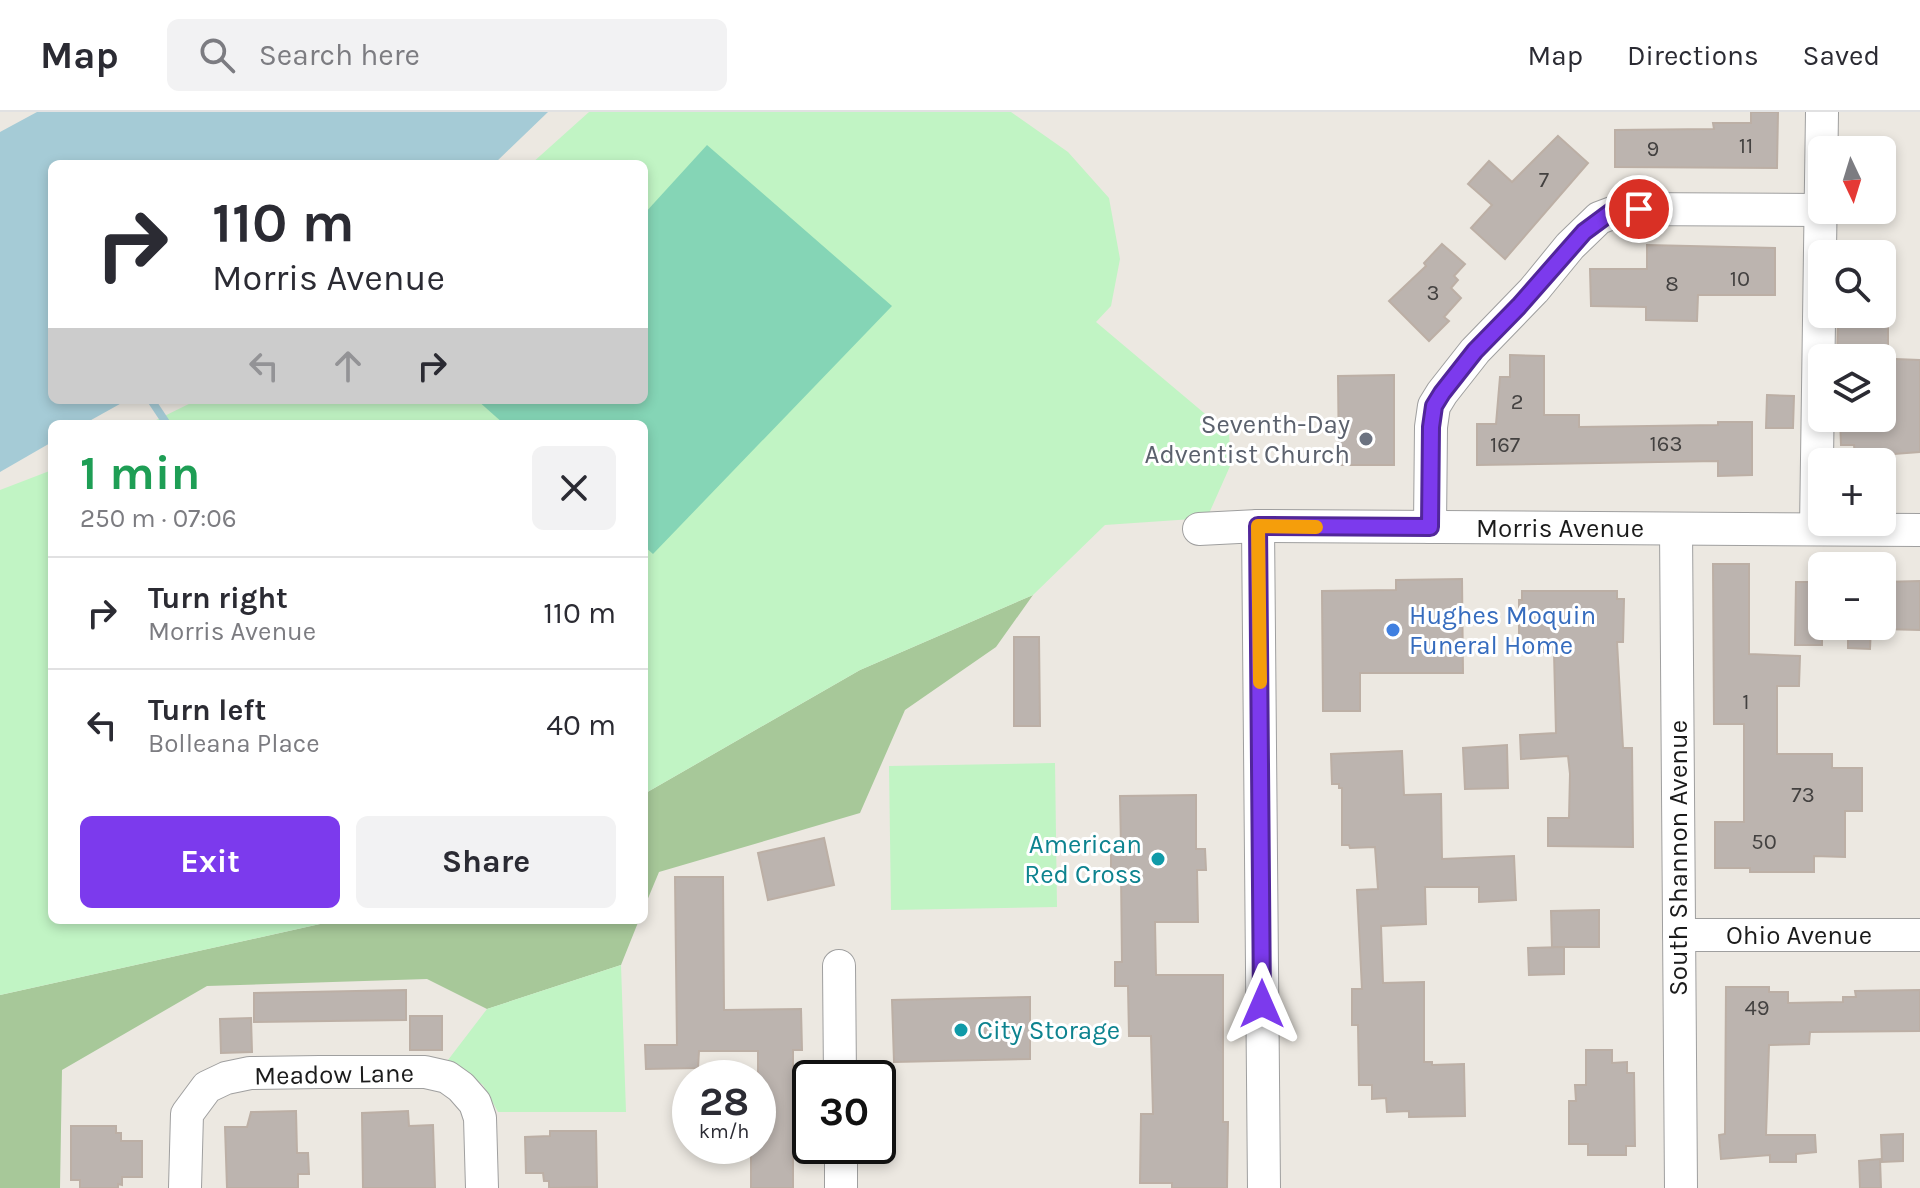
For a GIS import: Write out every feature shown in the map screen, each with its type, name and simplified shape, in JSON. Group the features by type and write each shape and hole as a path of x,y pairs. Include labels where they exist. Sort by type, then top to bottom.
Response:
{"street":[{"path":"1822,112 1822,136"},
{"path":"1430,527 1434,406 1475,351 1599,218 1623,209 1808,210"},
{"path":"1817,448 1821,224"},
{"path":"1258,526 1264,1188"},
{"name":"Morris Avenue","path":"1199,529 1258,526 1808,529"},
{"name":"South Shannon Avenue","path":"1676,529 1681,1188"},
{"name":"Morris Avenue","path":"1896,530 1920,530"},
{"name":"Ohio Avenue","path":"1679,935 1920,935"},
{"path":"839,966 840,1060"},
{"name":"Meadow Lane","path":"185,1188 187,1114 207,1087 226,1078 250,1073 425,1072 447,1077 475,1103 480,1118 482,1188"},
{"path":"841,1164 841,1188"}],"green space":[{"path":"589,112 1011,112 1068,152 1109,198 1120,259 1111,306 1096,322 1229,434 1231,464 1207,518 1105,525 1033,595 860,670 648,792 648,420 156,420 189,404 648,404 648,160 535,160"},
{"path":"707,145 892,306 653,554 648,550 648,420 500,420 482,404 648,404 648,210"},
{"path":"48,472 48,924 320,924 0,995 0,490"},
{"path":"1033,595 996,647 905,710 860,813 659,872 648,898 648,792 860,670"},
{"path":"1055,763 1057,907 891,910 889,766"},
{"path":"320,924 637,924 621,965 487,1009 427,979 207,986 62,1070 60,1188 0,1188 0,995"},
{"path":"621,965 626,1112 498,1112 483,1085 448,1060 487,1009"}],"water":[{"path":"37,112 548,112 498,160 48,160 48,404 120,404 91,420 48,420 48,444 0,472 0,132"}],"building":[{"path":"1751,112 1778,112 1777,168 1615,167 1615,130 1714,129 1713,123 1751,123"},
{"path":"1558,136 1588,163 1505,259 1471,228 1492,205 1468,184 1489,161 1512,182"},
{"path":"1442,244 1465,264 1454,276 1458,280 1451,288 1461,298 1444,317 1449,321 1429,341 1389,301 1426,266 1424,263"},
{"path":"1647,245 1775,248 1775,295 1698,295 1697,321 1646,320 1646,307 1591,306 1590,269 1647,269"},
{"path":"1838,328 1888,328 1888,344 1837,344"},
{"path":"1510,355 1544,356 1544,415 1579,415 1579,427 1752,422 1752,475 1718,476 1718,461 1477,465 1477,424 1496,424 1500,377 1510,377"},
{"path":"1896,359 1920,360 1920,452 1896,454 1896,448 1841,445 1841,432 1896,432"},
{"name":"Seventh-Day Adventist Church","path":"1394,375 1394,465 1339,465 1338,376"},
{"path":"1767,395 1794,396 1793,428 1766,428"},
{"path":"1713,564 1749,564 1749,654 1800,656 1799,686 1777,686 1777,754 1832,754 1832,768 1862,768 1862,811 1845,811 1845,857 1814,856 1814,872 1750,872 1750,868 1715,868 1715,822 1744,822 1744,724 1714,724"},
{"name":"Hughes Moquin Funeral Home","path":"1462,579 1463,673 1360,673 1360,711 1323,711 1322,591 1396,590 1396,580"},
{"path":"1920,581 1920,630 1896,629 1896,582"},
{"path":"1796,582 1808,582 1808,640 1822,640 1822,645 1795,645"},
{"path":"1522,591 1617,591 1617,599 1624,599 1623,642 1617,642 1623,748 1632,748 1633,847 1548,846 1548,818 1569,818 1570,774 1568,756 1521,759 1520,735 1556,733 1554,652 1523,652 1523,644 1519,644 1519,600 1522,600"},
{"path":"1014,637 1039,637 1040,726 1014,726"},
{"path":"1848,640 1870,640 1870,649 1848,648"},
{"path":"1507,745 1508,788 1465,789 1463,748"},
{"path":"1402,751 1404,795 1441,794 1442,859 1514,856 1516,900 1479,902 1479,887 1425,887 1426,924 1381,926 1383,983 1424,982 1424,1062 1432,1062 1432,1065 1464,1064 1465,1116 1409,1117 1409,1111 1387,1112 1386,1098 1372,1099 1372,1085 1359,1085 1358,1025 1352,1025 1352,989 1362,989 1357,890 1378,889 1375,847 1350,848 1349,845 1342,845 1342,788 1339,784 1332,784 1331,754"},
{"path":"1196,795 1196,849 1205,849 1206,870 1197,870 1198,922 1155,922 1156,975 1223,975 1223,1122 1228,1122 1227,1188 1172,1188 1172,1183 1140,1183 1141,1114 1153,1114 1151,1036 1129,1036 1128,986 1115,986 1115,962 1122,962 1121,873 1111,873 1111,847 1121,847 1120,796"},
{"path":"824,838 834,885 768,900 758,853"},
{"path":"675,877 723,877 724,1010 801,1009 802,1050 793,1050 792,1060 793,1188 751,1188 751,1164 776,1164 776,1060 758,1060 758,1051 699,1051 698,1060 672,1060 672,1068 646,1069 645,1045 677,1045"},
{"path":"1599,910 1599,947 1552,947 1551,911"},
{"path":"1564,947 1564,974 1529,975 1528,948"},
{"path":"1726,987 1769,987 1769,992 1788,992 1788,1003 1843,1002 1843,997 1856,997 1855,991 1920,990 1920,1031 1810,1032 1809,1044 1769,1045 1766,1135 1815,1135 1816,1152 1796,1154 1796,1162 1770,1162 1770,1155 1721,1159 1719,1135 1725,1134"},
{"path":"406,990 406,1020 254,1022 254,993"},
{"name":"City Storage","path":"1030,997 1030,1059 896,1062 892,1000"},
{"path":"410,1016 442,1016 442,1050 410,1050"},
{"path":"251,1018 252,1052 221,1053 220,1019"},
{"path":"1586,1050 1612,1050 1612,1063 1627,1062 1627,1073 1634,1073 1635,1146 1626,1146 1626,1155 1588,1155 1588,1144 1569,1144 1569,1101 1576,1101 1575,1085 1586,1085"},
{"path":"296,1111 297,1153 308,1153 309,1174 298,1174 298,1188 227,1188 225,1127 247,1127 251,1112"},
{"path":"408,1111 409,1126 433,1125 435,1188 363,1188 362,1113"},
{"path":"71,1126 116,1126 116,1133 121,1133 121,1141 142,1141 142,1177 122,1177 122,1185 118,1184 118,1188 80,1188 80,1180 71,1180"},
{"path":"550,1131 596,1131 597,1187 549,1188 549,1181 544,1181 543,1173 526,1173 525,1137 550,1136"},
{"path":"1903,1134 1903,1161 1882,1162 1881,1135"},
{"path":"1880,1159 1881,1188 1860,1188 1859,1161"}],"waterway":[{"path":"154,404 164,420"}],"slow traffic":[{"path":"1260,682 1258,526 1316,527"}],"place":[{"name":"Seventh-Day Adventist Church","path":"1366,439"},
{"name":"Hughes Moquin Funeral Home","path":"1393,630"},
{"name":"American Red Cross","path":"1158,859"},
{"name":"City Storage","path":"961,1030"}],"route":[{"path":"1262,1004 1258,526 1430,527 1431,427 1434,406 1442,393 1475,351 1584,232 1611,212 1639,209"}]}
